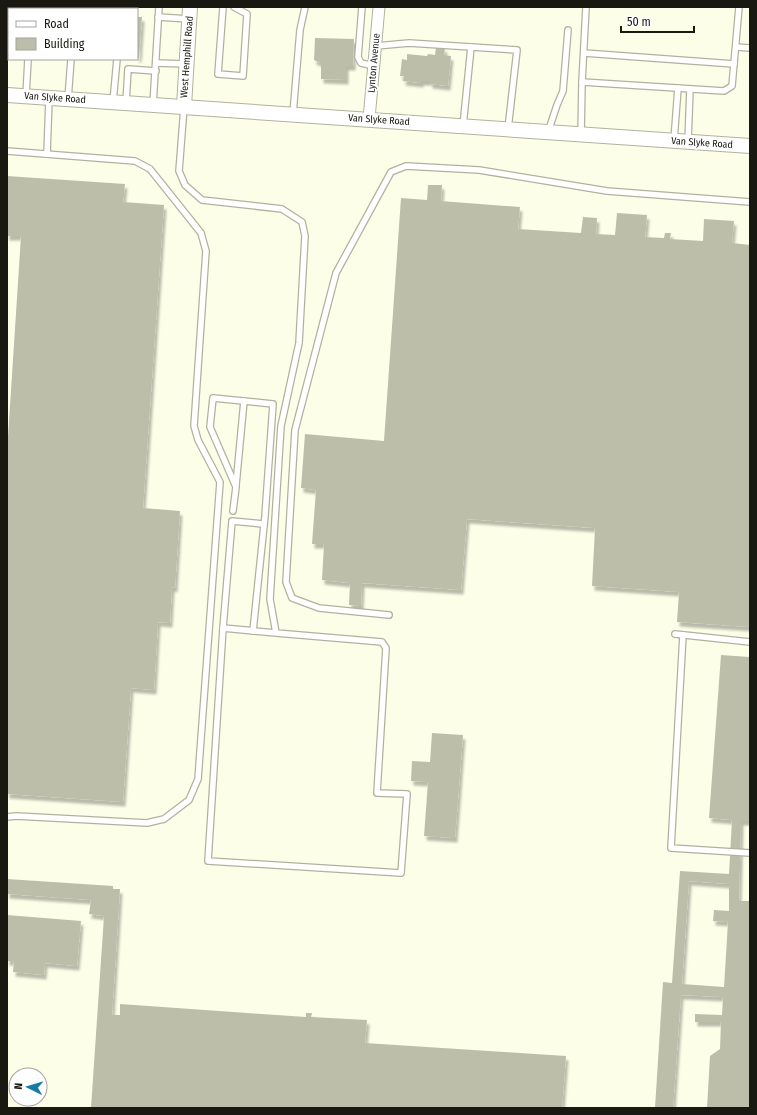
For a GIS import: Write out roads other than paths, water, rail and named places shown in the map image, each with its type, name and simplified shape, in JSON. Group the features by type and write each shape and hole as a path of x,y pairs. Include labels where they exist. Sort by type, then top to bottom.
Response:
{"street":[{"name":"Lynton Avenue","path":"369,119 379,7"},
{"name":"West Hemphill Road","path":"184,106 190,13"},
{"name":"Van Slyke Road","path":"7,95 750,146"}],"lane":[{"path":"153,105 159,7"},
{"path":"223,7 218,74 243,76 247,14 234,7"},
{"path":"293,114 300,30 305,7"},
{"path":"362,7 358,57 361,63 374,66"},
{"path":"581,135 586,7"},
{"path":"582,82 724,91 732,86 739,7"},
{"path":"158,17 190,13"},
{"path":"548,132 563,91 568,30"},
{"path":"376,46 409,43 517,50 508,129"},
{"path":"463,126 471,47"},
{"path":"736,47 750,48"},
{"path":"584,53 734,64"},
{"path":"26,96 28,60"},
{"path":"68,99 71,60"},
{"path":"116,60 119,103"},
{"path":"156,63 187,64"},
{"path":"119,103 128,69 156,71"},
{"path":"678,88 681,141"},
{"path":"681,141 690,89"},
{"path":"47,154 49,98"},
{"path":"184,106 179,171 185,185 202,200 282,208 302,222 305,236 299,343 281,426 270,599 276,633"},
{"path":"7,152 135,161 150,169 201,233 206,251 194,426 198,440 220,482 198,779 189,800 164,819 148,822 16,816 7,817"},
{"path":"389,615 319,608 292,598 286,582 295,430 336,272 391,172 406,166 479,170 608,191 750,202"},
{"path":"236,487 210,427 213,398 273,404 253,631"},
{"path":"233,511 244,402"},
{"path":"223,628 382,642 386,648 378,793 407,794 401,873 208,861 223,628 232,521 263,524"},
{"path":"675,634 750,642"},
{"path":"683,635 671,848 750,853"}]}
